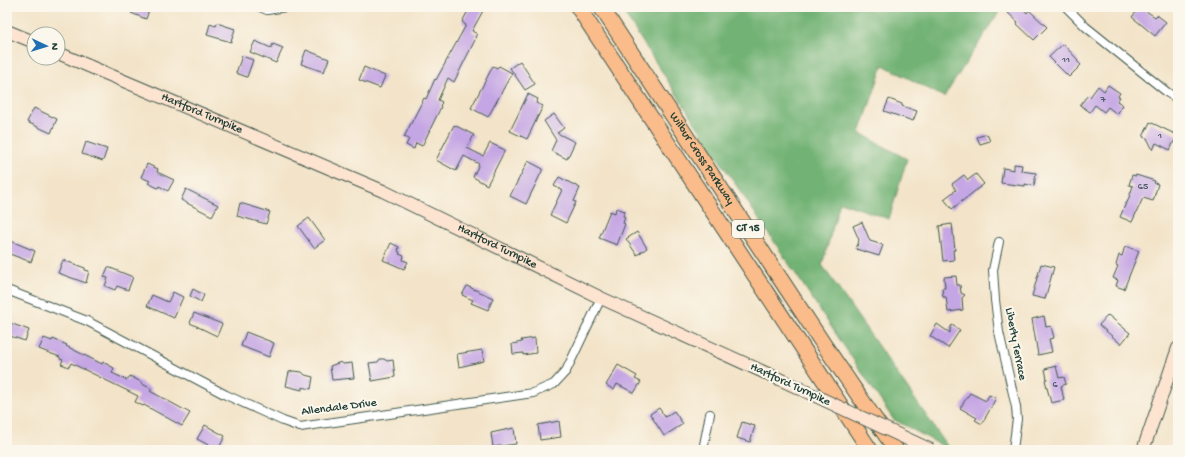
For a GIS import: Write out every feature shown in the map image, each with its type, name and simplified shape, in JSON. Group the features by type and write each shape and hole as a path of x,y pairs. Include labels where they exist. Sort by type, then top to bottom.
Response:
{"highway":[{"name":"Wilbur Cross Parkway","path":"578,7 870,450"},
{"name":"Wilbur Cross Parkway","path":"601,7 896,450"},
{"path":"855,426 864,450"}],"main road":[{"path":"7,31 26,39"},
{"name":"Hartford Turnpike","path":"66,56 383,191 600,298 932,450"},
{"path":"1143,450 1178,348"}],"street":[{"path":"260,7 268,10 286,7"},
{"path":"1066,7 1086,27 1168,93 1178,99"},
{"name":"Liberty Terrace","path":"999,242 994,261 993,279 999,332 1016,407 1017,419 1013,450"},
{"name":"Allendale Drive","path":"7,290 87,321 226,395 284,421 300,426 533,393 554,384 566,371 600,298"},
{"path":"703,450 710,414"}],"green space":[{"path":"620,7 1002,7 944,97 883,65 860,133 907,159 889,219 840,202 822,265 950,450 893,419 716,155"}],"building":[{"path":"133,7 150,7 146,19 131,13"},
{"path":"470,7 485,7 472,31 477,34 475,37 476,38 454,82 448,78 438,100 442,102 441,107 422,146 416,143 414,149 406,145 409,139 404,137 424,98 426,99 435,79 436,80 466,25 462,22"},
{"path":"1011,7 1021,7 1027,13 1029,10 1047,27 1034,40 1007,12"},
{"path":"1140,7 1155,17 1157,15 1166,22 1155,36 1132,17"},
{"path":"217,23 235,29 231,42 207,35 210,24 216,26"},
{"path":"255,41 271,48 273,44 283,48 276,63 250,52"},
{"path":"1063,44 1081,65 1069,77 1049,57"},
{"path":"306,50 329,59 324,72 301,64"},
{"path":"242,56 253,60 247,77 236,73"},
{"path":"520,61 535,84 525,90 510,68"},
{"path":"493,66 497,68 499,66 512,73 488,117 471,108"},
{"path":"364,67 385,76 380,88 359,80"},
{"path":"1108,85 1120,93 1118,96 1120,97 1117,101 1123,105 1117,114 1108,107 1104,112 1095,105 1090,112 1080,105 1088,95 1090,97 1098,86 1104,91"},
{"path":"528,94 538,99 536,103 543,106 527,139 510,131"},
{"path":"889,99 902,104 902,106 917,111 913,121 884,111"},
{"path":"34,108 57,119 51,133 27,122"},
{"path":"554,114 564,128 557,133 575,142 567,159 551,151 556,140 544,121"},
{"path":"1150,122 1177,135 1170,150 1156,143 1153,150 1147,138 1143,137"},
{"path":"454,125 474,135 467,148 483,156 490,143 505,150 487,185 473,177 479,164 464,156 456,171 436,160"},
{"path":"987,134 990,141 980,144 977,137"},
{"path":"86,142 107,149 103,161 82,154"},
{"path":"528,161 543,169 526,204 510,196"},
{"path":"147,164 158,169 157,172 174,180 168,191 159,186 158,188 148,183 150,181 141,177"},
{"path":"1014,164 1022,165 1021,171 1036,173 1034,186 1001,183 1003,168 1014,170"},
{"path":"976,174 984,184 952,209 944,199 956,190 952,184 964,175 968,180"},
{"path":"1132,175 1155,181 1154,183 1158,184 1153,201 1143,198 1132,222 1120,217 1133,186 1129,185"},
{"path":"559,177 580,188 574,201 576,202 566,223 550,215 562,190 554,186"},
{"path":"186,189 218,205 212,216 181,200"},
{"path":"240,203 270,212 266,224 237,216"},
{"path":"616,208 625,211 623,223 625,224 617,245 599,238 610,211 615,213"},
{"path":"309,218 325,240 314,248 298,226"},
{"path":"862,222 870,241 883,245 879,256 856,249 859,240 853,226"},
{"path":"952,224 955,250 953,250 954,260 943,261 939,226"},
{"path":"637,232 647,248 637,255 626,239"},
{"path":"11,241 35,251 31,262 7,253"},
{"path":"391,243 399,247 399,254 404,256 403,260 408,262 404,269 383,260"},
{"path":"1125,246 1139,251 1124,289 1116,286 1118,280 1113,278 1118,266 1116,265 1119,255 1122,256"},
{"path":"63,260 85,268 85,270 89,271 86,283 58,273"},
{"path":"1041,264 1054,267 1045,299 1032,296"},
{"path":"108,267 133,277 128,290 117,286 115,290 105,286 108,278 104,277"},
{"path":"956,276 957,285 960,285 961,293 965,295 962,298 963,310 948,312 946,297 943,297 942,288 945,288 944,277"},
{"path":"467,286 493,298 488,310 471,303 473,300 462,295"},
{"path":"193,289 204,295 201,302 190,296"},
{"path":"173,292 183,297 174,318 147,306 152,295 168,302"},
{"path":"194,313 222,324 217,336 190,323"},
{"path":"1108,315 1130,333 1121,344 1099,325"},
{"path":"1044,316 1046,327 1051,326 1054,338 1049,339 1052,352 1038,355 1032,319"},
{"path":"7,322 29,330 25,341 7,335"},
{"path":"937,324 950,333 952,325 960,330 948,348 930,336"},
{"path":"246,332 274,343 269,357 241,346"},
{"path":"44,338 52,341 53,339 102,364 103,362 114,368 112,373 127,380 130,376 152,389 150,391 190,413 182,426 144,405 143,406 135,402 138,396 71,363 69,367 61,364 63,360 60,359 60,357 39,349"},
{"path":"535,338 536,353 523,355 523,353 513,354 512,344 522,342 521,340"},
{"path":"482,350 484,361 459,367 457,354"},
{"path":"380,359 387,361 393,360 395,377 372,381 369,363 378,362"},
{"path":"341,362 343,364 352,363 354,378 332,380 330,366"},
{"path":"618,365 637,376 635,379 641,382 634,393 617,384 614,390 606,385"},
{"path":"1056,366 1059,378 1064,377 1066,384 1061,386 1064,400 1051,403 1045,380 1047,379 1045,369"},
{"path":"289,372 302,372 305,375 313,377 311,389 302,387 302,390 286,386"},
{"path":"970,393 986,401 989,395 996,398 982,424 975,420 977,418 960,408"},
{"path":"659,408 665,417 674,411 683,424 664,436 650,414"},
{"path":"559,421 561,437 540,440 538,425"},
{"path":"742,422 755,426 750,442 737,438"},
{"path":"205,425 225,436 218,450 197,439"},
{"path":"514,428 516,444 493,447 491,433"}]}
